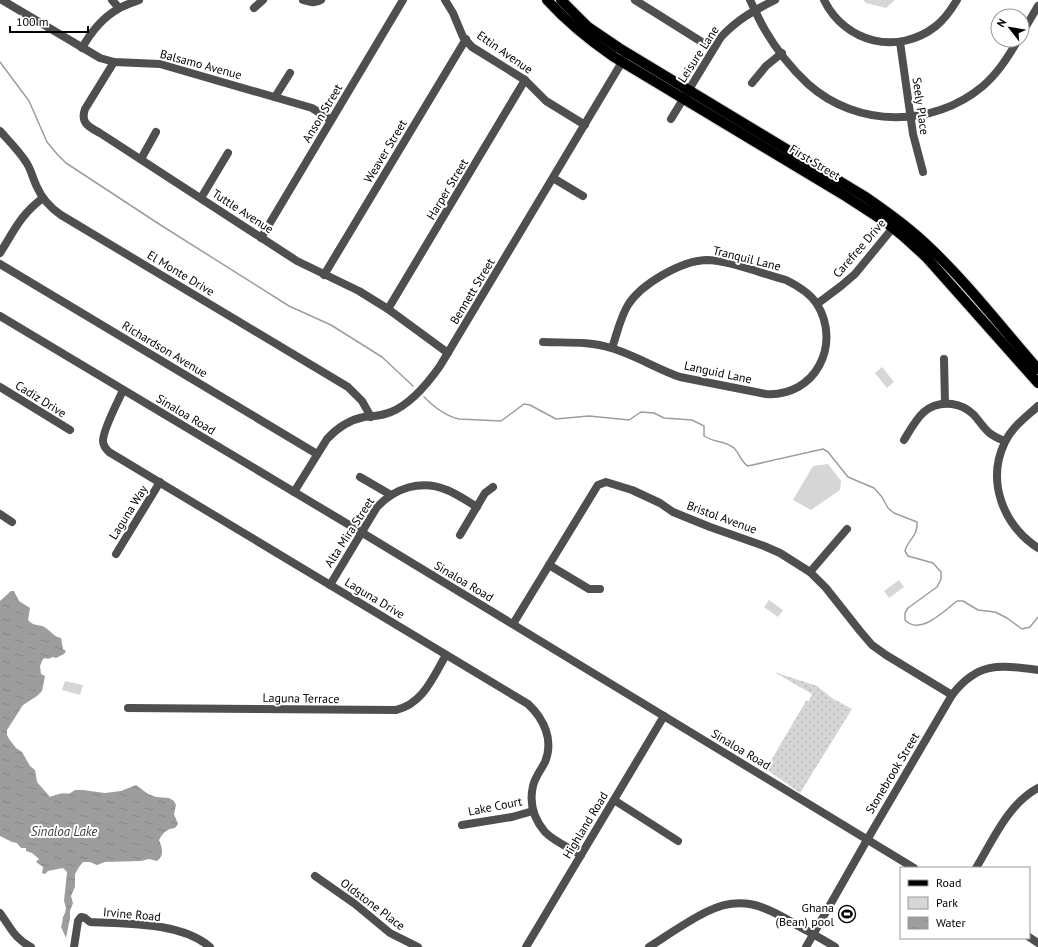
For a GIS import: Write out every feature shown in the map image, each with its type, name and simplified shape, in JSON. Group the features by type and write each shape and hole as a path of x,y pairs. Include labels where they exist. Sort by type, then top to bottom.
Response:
{"main road":[{"name":"First Street","path":"548,0 571,24 594,43 622,62 686,94"},
{"name":"First Street","path":"561,0 588,27 686,94 848,197 896,224 926,244 948,266 1038,369"},
{"name":"First Street","path":"896,224 1038,383"}],"street":[{"name":"Balsamo Avenue","path":"2,0 100,58 114,62 160,64 312,108 331,120"},
{"path":"112,0 119,8"},
{"path":"82,48 89,36 108,16 119,8 139,0"},
{"path":"254,8 263,0"},
{"path":"304,0 312,3 316,3 321,0"},
{"name":"Anson Street","path":"261,238 403,0"},
{"name":"Ettin Avenue","path":"445,0 466,40 480,52 525,80 546,101 585,125"},
{"path":"635,0 713,49"},
{"path":"750,0 765,30 808,84 839,104 856,112 873,116 892,118 911,117 950,107 972,94 983,85 1001,66 1013,48"},
{"name":"Leisure Lane","path":"671,119 721,37 742,17 775,0"},
{"path":"824,0 838,21 849,30 860,37 885,43 900,42 926,33 937,26 946,17 958,0"},
{"path":"1030,20 1038,6"},
{"name":"Weaver Street","path":"324,275 466,40"},
{"name":"Seely Place","path":"900,42 914,141 923,172"},
{"name":"Bennett Street","path":"294,492 327,438 339,428 354,420 390,413 407,403 433,376 627,53"},
{"path":"752,84 766,66 782,53"},
{"name":"Tuttle Avenue","path":"114,62 83,114 84,120 89,127 141,159 297,261 359,291 388,309 448,353"},
{"path":"276,97 290,73"},
{"name":"Harper Street","path":"388,309 525,80"},
{"name":"El Monte Drive","path":"0,131 26,162 43,198 51,208 348,387 362,401 371,417"},
{"path":"141,159 156,132"},
{"path":"201,198 228,153"},
{"path":"553,178 582,196"},
{"path":"0,253 23,216 31,207 43,198"},
{"name":"Carefree Drive","path":"817,304 855,274 896,224"},
{"name":"Tranquil Lane","path":"612,348 623,314 635,296 644,288 671,270 692,262 706,260 721,262 786,280 803,290 817,304"},
{"name":"Richardson Avenue","path":"0,264 317,454"},
{"name":"Languid Lane","path":"543,342 586,343 612,348 680,377 766,394 784,394 807,382 816,371 823,358 826,344 826,330 823,316 817,304"},
{"name":"Sinaloa Road","path":"0,316 361,532 912,867"},
{"path":"944,359 945,403"},
{"name":"Cadiz Drive","path":"0,387 70,430"},
{"name":"Laguna Drive","path":"123,390 109,422 104,438 104,446 110,452 528,704 537,712 543,721 547,734 548,749 545,762 533,786 533,811 539,824 546,833 581,855"},
{"path":"904,440 922,413 933,406 945,403 957,405 967,409 988,432 1005,441"},
{"path":"1038,406 1016,425 1005,441 998,463 997,474 1000,497 1006,513 1016,529 1038,548"},
{"path":"360,477 391,495 410,487 431,486 449,491 477,507"},
{"name":"Laguna Way","path":"116,554 160,482"},
{"name":"Bristol Avenue","path":"513,624 596,488 598,485 606,482 646,496 673,512 764,546 786,556 810,572 826,588 872,645 952,695"},
{"path":"460,535 485,493 493,487"},
{"name":"Alta Mira Street","path":"330,585 377,508 391,495"},
{"path":"0,514 12,522"},
{"path":"810,572 847,529"},
{"path":"549,565 589,589 600,588"},
{"name":"Laguna Terrace","path":"128,708 396,710 409,706 420,697 446,655"},
{"name":"Stonebrook Street","path":"806,947 867,840 952,695 960,684 982,670 994,666 1038,670"},
{"name":"Highland Road","path":"526,947 664,716"},
{"path":"977,867 1013,808 1020,800 1038,788"},
{"path":"614,800 678,841"},
{"name":"Lake Court","path":"462,825 505,819 533,811"},
{"name":"Oldstone Place","path":"315,876 356,904 390,933 418,947"},
{"path":"649,947 706,912 719,906 732,904 749,904 765,908 835,947"},
{"path":"0,913 16,937 31,947"},
{"name":"Irvine Road","path":"74,947 78,921 82,917 90,922 144,924 179,931 197,937 210,947"}],"green space":[{"path":"863,0 895,0 886,8 866,3"},
{"path":"882,367 894,382 887,388 875,373"},
{"path":"828,464 841,481 840,490 811,510 793,500 813,466"},
{"path":"899,580 904,587 889,598 884,591"},
{"path":"769,600 783,610 778,617 764,607"},
{"path":"774,672 817,686 832,698 852,709 800,793 766,769 806,701 809,701 812,694"},
{"path":"65,681 83,685 80,695 62,690"}],"water":[{"name":"Sinaloa Lake","path":"11,591 14,591 19,601 30,608 28,620 33,624 45,627 61,638 63,649 66,651 64,654 56,658 53,657 43,659 40,666 41,674 45,676 42,691 23,705 7,730 9,739 16,748 22,752 30,766 35,770 37,782 50,797 67,793 69,794 75,790 105,793 121,791 136,785 148,794 156,797 169,798 174,801 176,805 174,814 178,824 175,828 169,829 165,832 159,840 162,854 160,859 157,861 149,859 141,861 105,862 97,865 90,862 83,862 75,874 75,887 71,896 73,903 70,911 66,938 61,927 66,908 64,901 67,872 63,868 48,871 45,874 42,873 43,867 36,862 39,859 32,853 26,851 26,848 21,848 17,843 0,836 0,601"}],"waterway":[{"path":"0,62 29,101 47,142 66,163 289,306 331,325 382,357 413,386"},
{"path":"424,397 440,411 459,419 501,421 524,404 530,405 556,419 589,416 629,420 641,412 654,413 664,418 692,420 704,426 704,436 712,440 731,445 748,466 823,449 828,452 848,477 874,488 882,497 888,508 894,513 917,522 916,531 905,551 908,556 933,563 941,572 941,579 937,587 908,608 905,613 905,620 911,624 925,624 939,616 957,601 963,601 978,610 995,612 1007,618 1022,629 1030,627 1038,617"}],"place":[{"name":"Ghana (Bean) pool","path":"847,914"}]}
